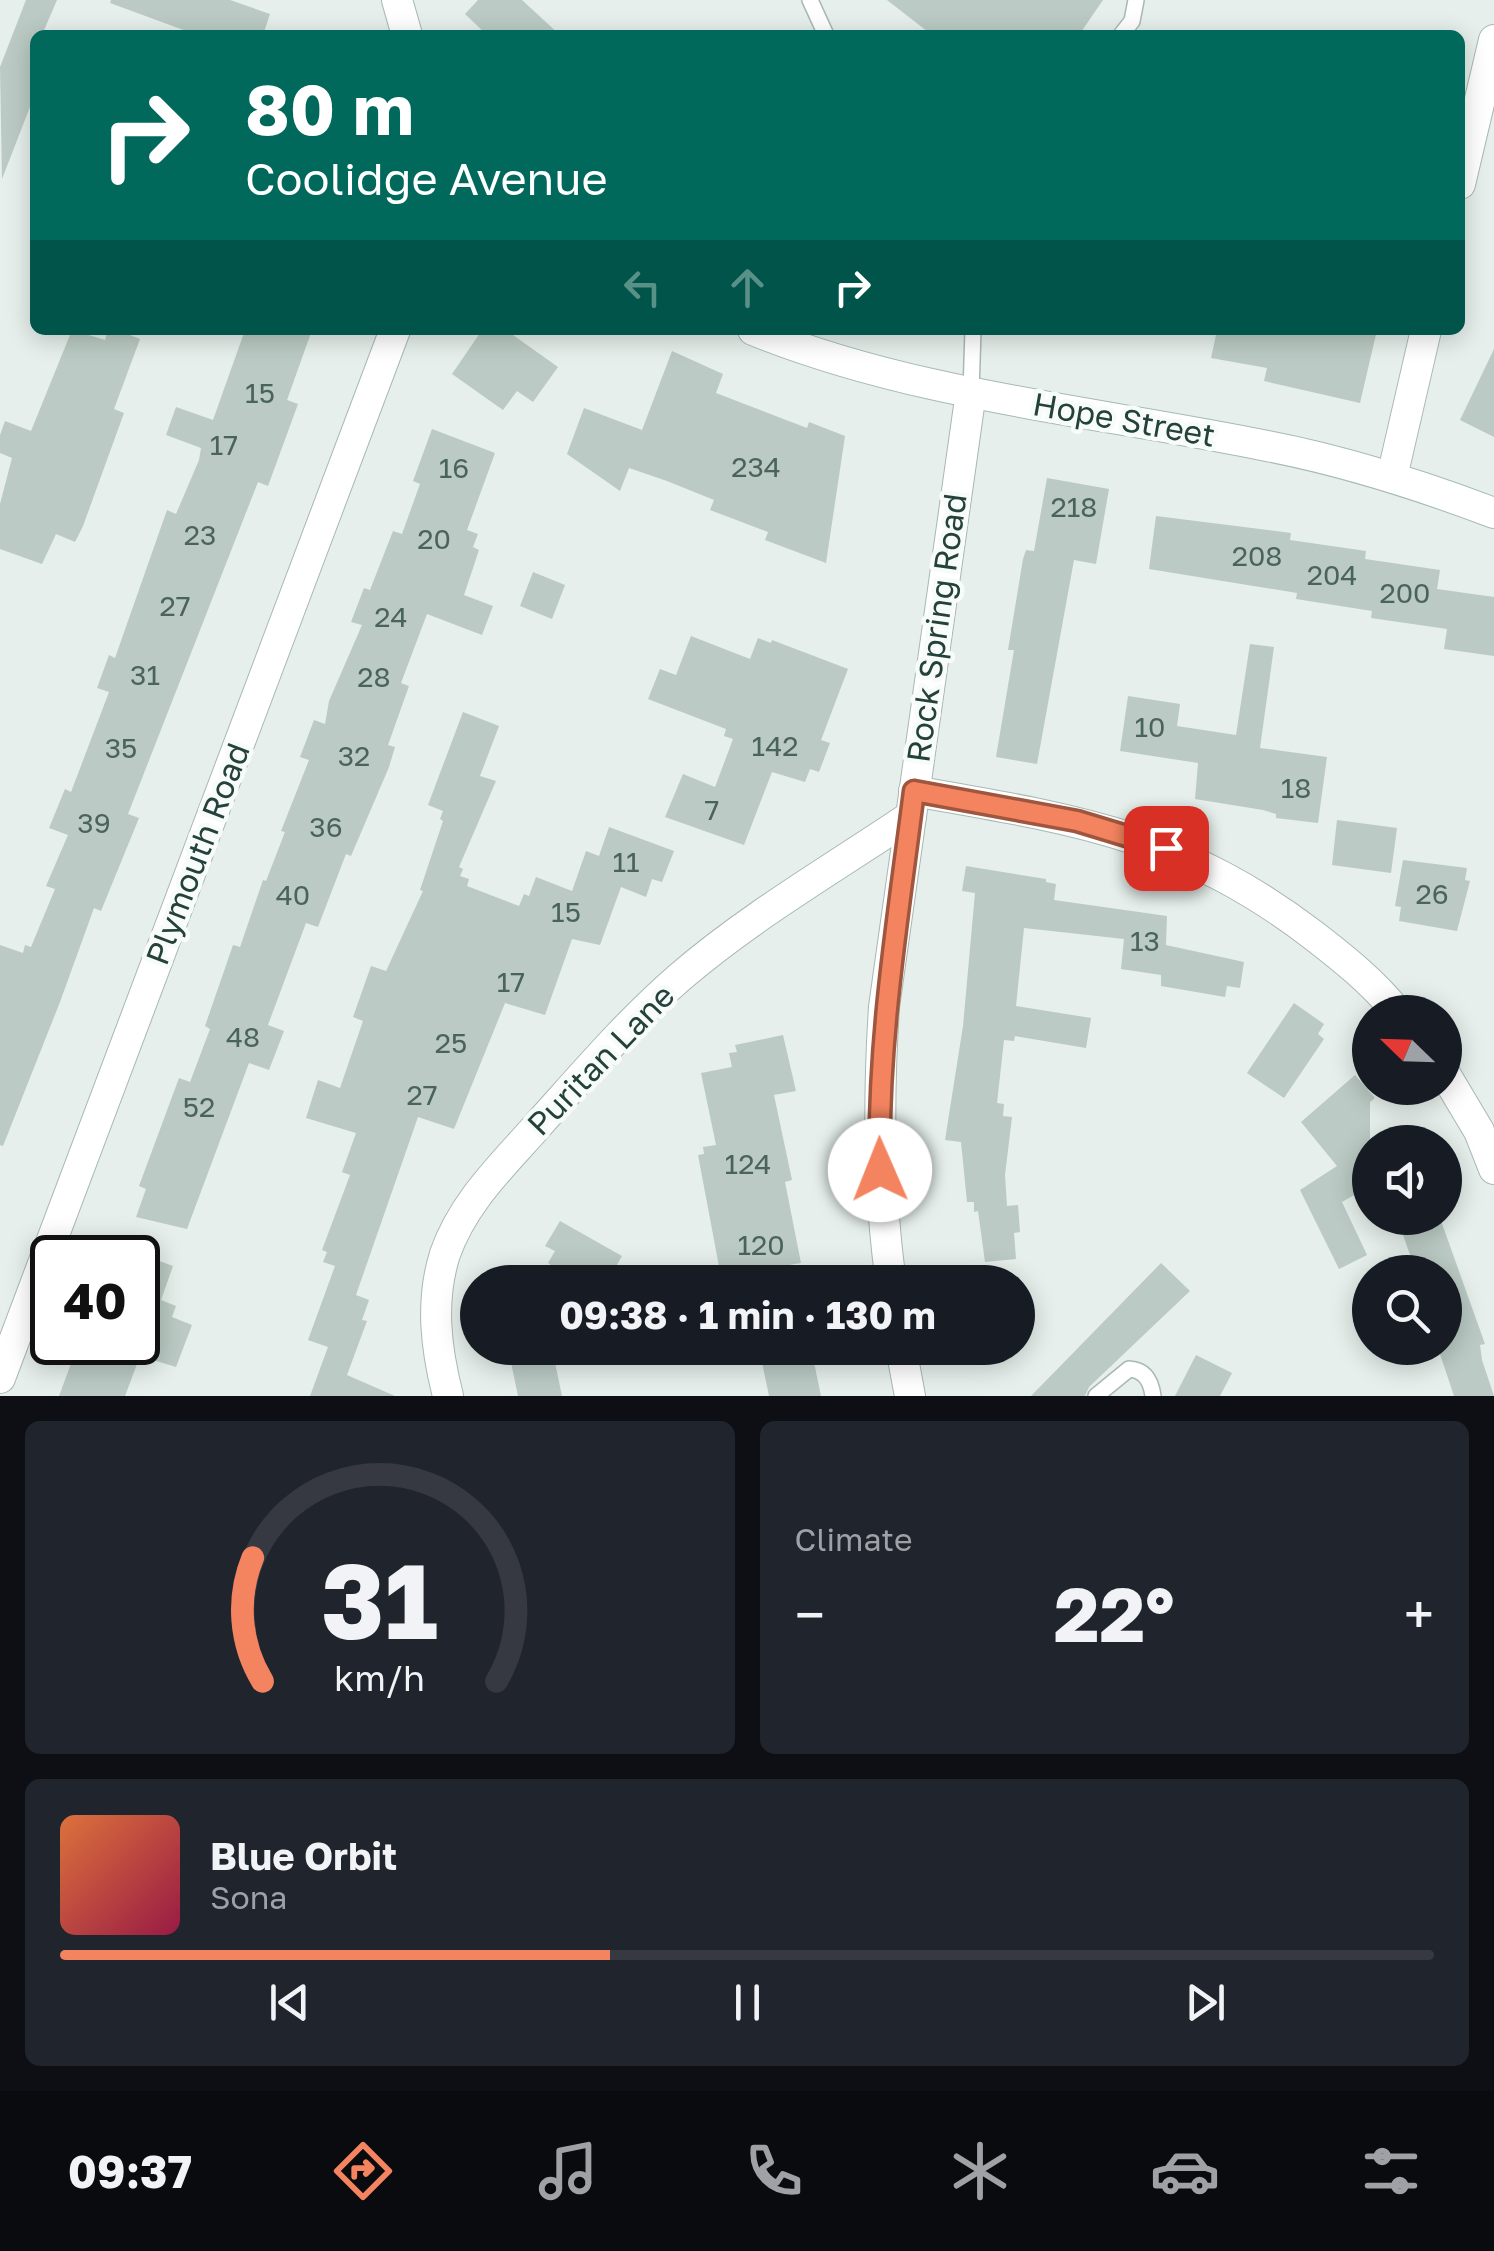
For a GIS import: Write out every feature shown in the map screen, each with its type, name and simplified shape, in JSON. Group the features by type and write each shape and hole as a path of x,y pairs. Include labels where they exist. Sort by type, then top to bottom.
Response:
{"street":[{"path":"396,0 405,30"},
{"path":"1465,168 1488,92 1494,40"},
{"name":"Plymouth Road","path":"0,1378 393,335"},
{"name":"Hope Street","path":"767,335 815,352 971,392 1267,446 1392,477 1494,512"},
{"path":"1392,477 1425,335"},
{"name":"Rock Spring Road","path":"889,1265 880,1170 878,1094 884,1007 971,392"},
{"path":"913,804 1077,821 1185,856 1284,913 1352,963 1381,995"},
{"name":"Puritan Lane","path":"448,1396 437,1346 436,1296 450,1240 484,1186 636,1018 682,976 913,804"},
{"path":"1462,1102 1494,1169"},
{"path":"904,1365 910,1396"}],"lane":[{"path":"810,0 824,30"},
{"path":"1125,30 1132,22 1136,0"},
{"path":"971,392 974,335"},
{"path":"1096,1396 1129,1369 1139,1370 1150,1381 1152,1396"}],"building":[{"path":"26,0 57,0 44,30 30,30 30,107 2,179 0,67"},
{"path":"230,0 270,14 265,30 183,30 110,3"},
{"path":"478,0 522,0 555,30 482,30 465,14"},
{"path":"887,0 1103,0 1082,30 926,30"},
{"path":"70,335 105,340 106,335 130,335 140,339 114,409 124,413 83,526 75,542 56,534 42,564 0,549 0,504 12,458 0,453 0,435 5,421 31,431"},
{"path":"243,335 310,335 287,400 298,404 268,486 258,482 128,814 139,818 101,911 94,908 3,1146 0,945 23,953 25,945 31,947 55,889 46,886 68,835 49,828 65,789 71,792 109,692 97,688 109,655 115,658 167,510 176,514 199,460 201,448 166,435 176,407 213,420"},
{"path":"479,335 513,335 558,367 533,402 517,391 503,410 452,374"},
{"path":"1216,335 1376,335 1360,403 1264,381 1267,368 1211,358"},
{"path":"1494,349 1494,437 1460,420"},
{"path":"672,351 723,374 716,393 807,428 809,422 845,436 826,563 765,540 768,532 710,510 714,500 629,468 620,491 567,454 584,408 642,430"},
{"path":"432,429 495,453 467,530 478,534 473,547 479,550 464,595 493,606 482,635 427,614 401,683 409,686 388,745 395,747 389,767 351,856 346,854 318,927 306,923 268,1025 284,1031 269,1070 249,1063 187,1229 136,1217 146,1189 139,1186 179,1078 190,1082 210,1029 205,1026 233,945 240,947 285,832 281,831 309,760 300,757 314,720 325,724 329,701 362,625 351,622 364,588 370,590 393,531 402,534 420,484 413,481"},
{"path":"1047,478 1109,489 1096,564 1074,560 1037,764 996,757 1014,650 1008,650 1023,559 1026,550 1034,551"},
{"path":"1156,516 1291,533 1290,540 1366,551 1365,559 1440,570 1437,589 1494,597 1494,656 1444,649 1447,629 1371,618 1372,611 1296,599 1297,593 1149,569"},
{"path":"533,572 565,585 552,619 520,606"},
{"path":"691,636 750,659 758,638 771,643 772,640 848,669 821,740 830,743 819,772 810,769 805,782 772,772 744,845 665,817 683,774 715,787 733,739 724,736 726,729 648,699 660,669 676,675"},
{"path":"1250,644 1274,647 1260,748 1327,757 1318,823 1276,818 1276,814 1263,810 1195,799 1198,763 1120,751 1128,696 1180,704 1177,726 1236,735"},
{"path":"463,712 499,726 480,776 496,781 459,867 463,869 460,876 469,879 467,886 519,906 524,894 529,896 536,877 572,891 586,851 599,856 609,827 674,851 662,882 652,879 646,897 621,887 600,945 572,939 545,1015 505,1003 454,1129 418,1117 356,1295 369,1300 362,1320 367,1321 347,1375 395,1396 310,1396 328,1347 308,1340 335,1266 323,1262 327,1252 322,1250 350,1175 342,1172 356,1133 306,1118 318,1080 340,1088 363,1021 353,1017 371,966 386,971 423,891 420,890 443,821 443,811 428,805"},
{"path":"1337,820 1397,828 1391,873 1332,865"},
{"path":"1403,860 1467,868 1465,880 1470,881 1457,931 1399,921 1401,907 1395,906"},
{"path":"966,866 1046,879 1056,884 1054,900 1167,916 1166,945 1244,962 1240,988 1227,986 1225,997 1161,986 1161,975 1121,969 1124,939 1024,928 1016,1006 1091,1018 1086,1048 1015,1036 1014,1041 1004,1040 997,1103 1004,1104 1003,1116 1012,1117 1005,1175 1007,1206 1018,1205 1020,1232 1014,1233 1016,1259 985,1262 978,1211 974,1212 974,1202 967,1202 961,1142 945,1140 963,1026 975,893 962,891"},
{"path":"1294,1003 1324,1024 1318,1034 1324,1039 1284,1098 1247,1073"},
{"path":"783,1035 796,1091 774,1095 792,1180 785,1182 801,1263 719,1265 698,1155 704,1154 703,1147 716,1145 701,1073 732,1067 729,1053 737,1052 735,1045"},
{"path":"1352,1078 1352,1105 1370,1105 1370,1125 1352,1125 1352,1196 1342,1202 1352,1223 1352,1235 1358,1235 1367,1255 1352,1255 1352,1262 1339,1269 1300,1190 1337,1166 1301,1122"},
{"path":"560,1221 622,1256 617,1265 551,1265 548,1263 555,1251 545,1246"},
{"path":"1403,1235 1446,1235 1453,1255 1410,1255"},
{"path":"160,1261 173,1266 161,1300 176,1306 172,1317 192,1325 176,1367 160,1362"},
{"path":"1161,1263 1190,1291 1089,1387 1085,1396 1031,1396"},
{"path":"1462,1280 1485,1344 1480,1345 1482,1360 1494,1396 1454,1396 1444,1365 1462,1365"},
{"path":"1196,1355 1232,1373 1220,1396 1175,1396"},
{"path":"70,1365 137,1365 125,1396 59,1396"},
{"path":"512,1365 556,1365 562,1396 518,1396"},
{"path":"763,1365 815,1365 821,1396 769,1396"}],"route":[{"path":"880,1170 878,1094 884,1007 914,791 1077,821 1166,848"}]}
